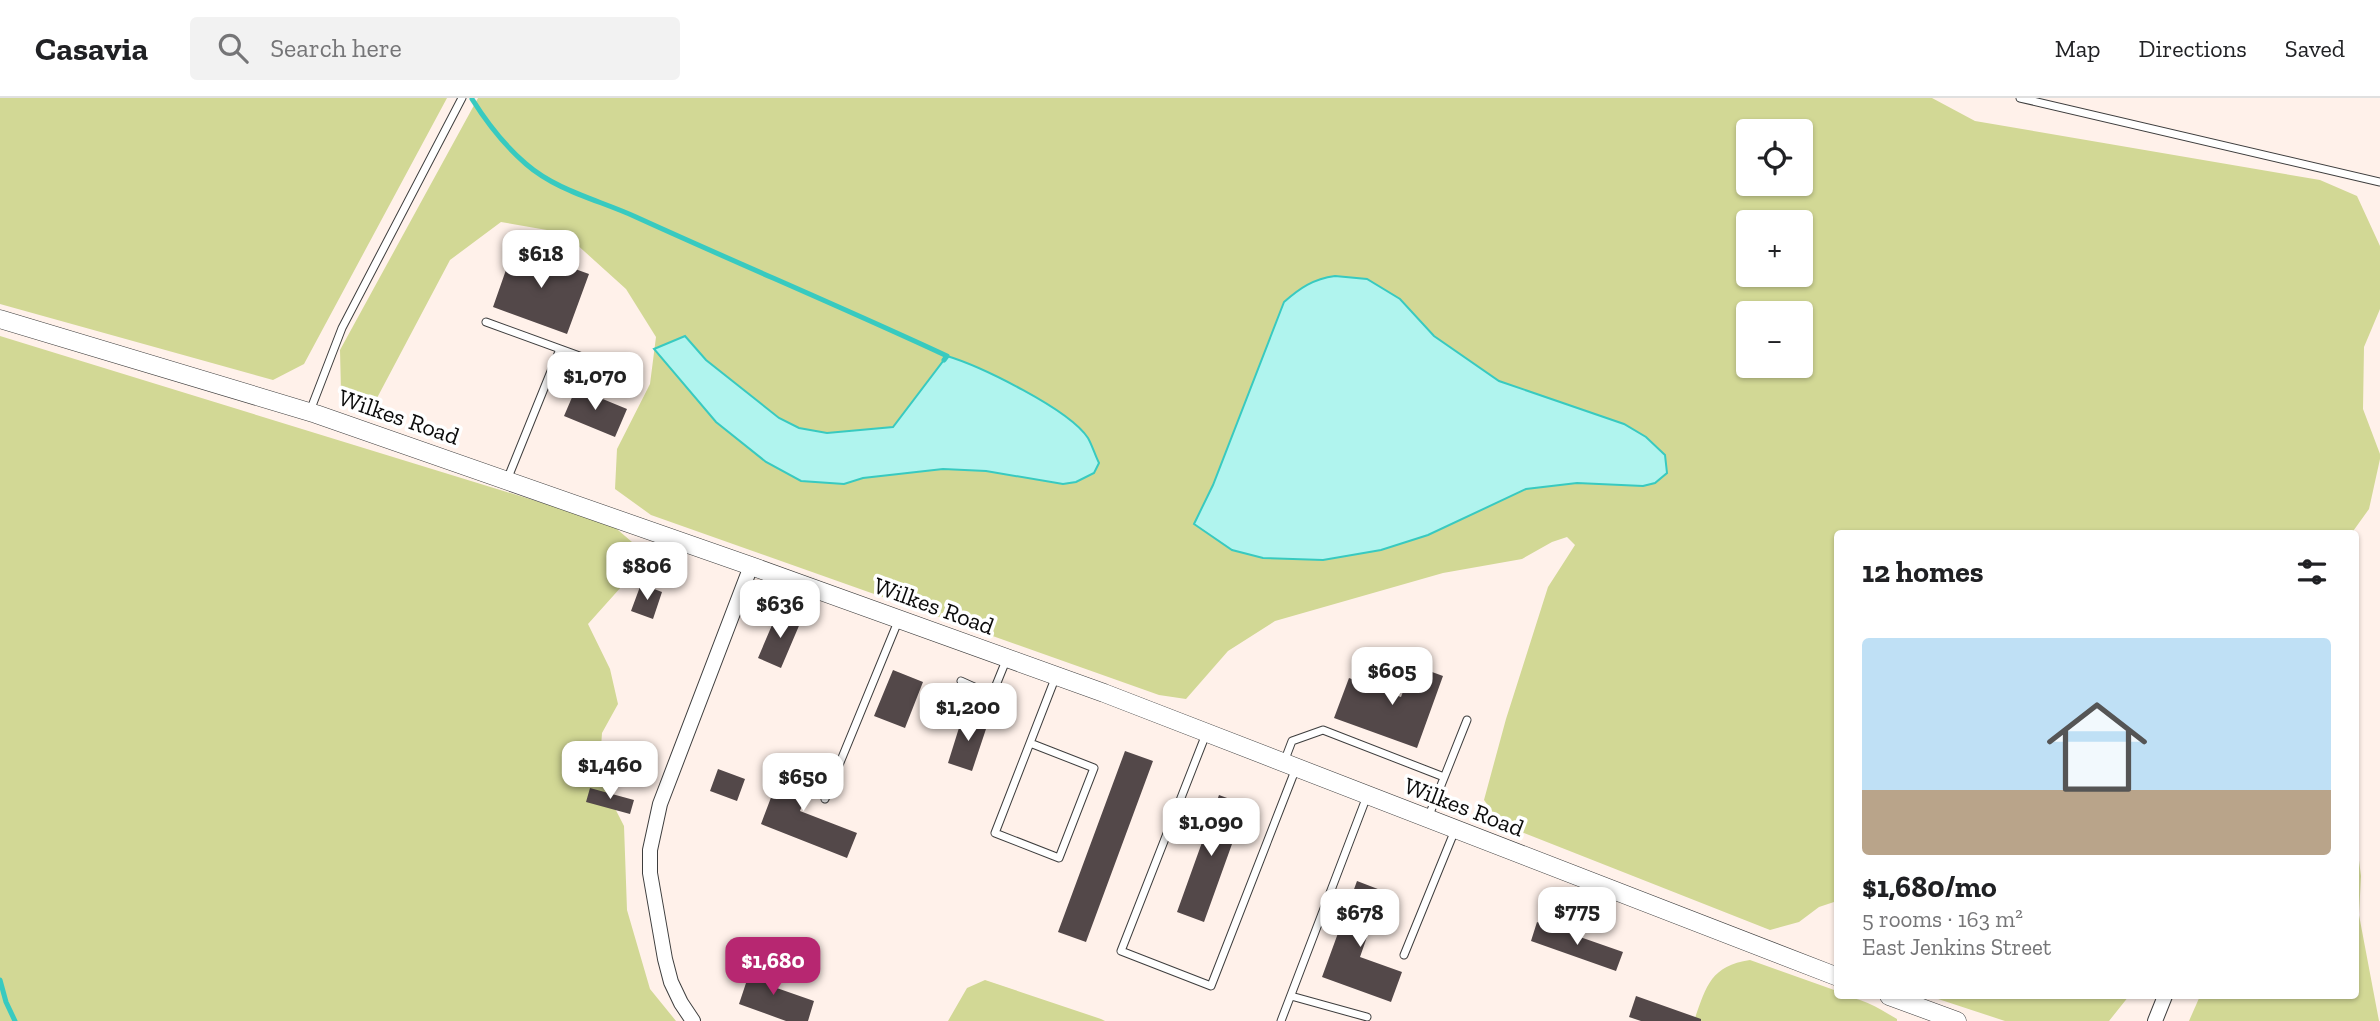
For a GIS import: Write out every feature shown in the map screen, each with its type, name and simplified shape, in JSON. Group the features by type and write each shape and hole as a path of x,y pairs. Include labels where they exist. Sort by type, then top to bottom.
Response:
{"street":[{"name":"Wilkes Road","path":"0,319 310,412 751,566 1056,676 1834,975"},
{"path":"693,1021 676,993 665,959 650,873 650,850 660,804 751,566"},
{"path":"1897,999 1957,1021"},
{"path":"2155,1021 2164,999"}],"lane":[{"path":"310,412 342,328 462,98"},
{"path":"2020,98 2380,182"},
{"path":"485,322 629,374"},
{"path":"506,480 560,349"},
{"path":"825,799 899,620"},
{"path":"961,681 992,695 1007,658"},
{"path":"1030,743 1094,768 1059,858 995,833 1056,676"},
{"path":"1427,818 1467,719"},
{"path":"1206,733 1121,951 1211,986 1290,765 1292,741 1323,730 1444,777"},
{"path":"1281,1021 1367,795"},
{"path":"1404,955 1455,830"},
{"path":"1290,996 1367,1017"}],"green space":[{"path":"0,98 447,98 304,364 273,380 0,304"},
{"path":"478,98 1932,98 1975,121 2320,180 2357,196 2380,246 2380,309 2364,347 2363,409 2380,459 2369,509 2354,530 1834,530 1834,902 1819,907 1799,922 1770,930 1501,824 1484,800 1506,719 1548,587 1575,545 1567,537 1522,559 1443,573 1275,621 1228,651 1186,699 1159,695 651,515 615,489 617,449 650,384 656,337 626,289 564,233 501,222 450,260 377,398 359,405 341,392 340,350"},
{"path":"0,336 611,524 639,548 639,567 588,624 610,669 618,704 602,733 599,777 624,826 627,910 650,989 676,1021 0,1021"},
{"path":"2359,860 2361,876 2359,915"},
{"path":"2359,915 2379,1021 2189,1021 2199,999 2359,999"},
{"path":"1750,960 1834,990 1834,999 1857,999 1869,1003 1897,1021 1694,1021 1706,988 1718,973 1737,963"},
{"path":"985,980 1105,1021 948,1021 967,988"},
{"path":"1938,999 2127,999 2109,1021 2005,1021"}],"water":[{"path":"1335,276 1367,279 1400,299 1434,336 1499,381 1624,424 1646,437 1665,455 1667,473 1655,483 1643,486 1577,483 1526,489 1428,535 1381,550 1323,560 1263,558 1232,550 1194,524 1213,485 1284,302 1307,285"},
{"path":"685,336 706,360 779,418 799,428 827,433 893,427 947,356 1023,390 1063,414 1088,438 1099,463 1094,473 1076,482 1063,484 986,471 943,469 863,478 844,484 801,481 766,462 716,422 654,349"}],"building":[{"path":"514,247 589,274 567,334 493,307"},
{"path":"576,388 627,409 615,437 564,416"},
{"path":"641,584 662,592 653,619 631,611"},
{"path":"778,611 801,621 781,668 758,658"},
{"path":"1413,665 1443,676 1417,748 1334,718 1349,678 1401,697"},
{"path":"893,670 923,682 905,728 874,716"},
{"path":"963,715 988,723 972,771 948,763"},
{"path":"1125,751 1153,761 1086,942 1058,932"},
{"path":"786,758 816,770 800,811 857,833 847,858 761,824"},
{"path":"718,769 745,779 737,801 710,791"},
{"path":"590,788 634,800 630,814 586,802"},
{"path":"1219,795 1246,805 1204,922 1177,912"},
{"path":"1357,881 1383,891 1360,957 1402,972 1391,1002 1322,977"},
{"path":"1537,922 1623,952 1616,971 1531,941"},
{"path":"753,962 776,970 771,986 814,1001 808,1021 786,1021 739,1004"},
{"path":"1636,996 1701,1021 1641,1021 1629,1017"}],"waterway":[{"path":"472,99 510,149 551,181 908,338 947,356 944,360"},
{"path":"0,980 15,1021"}]}
